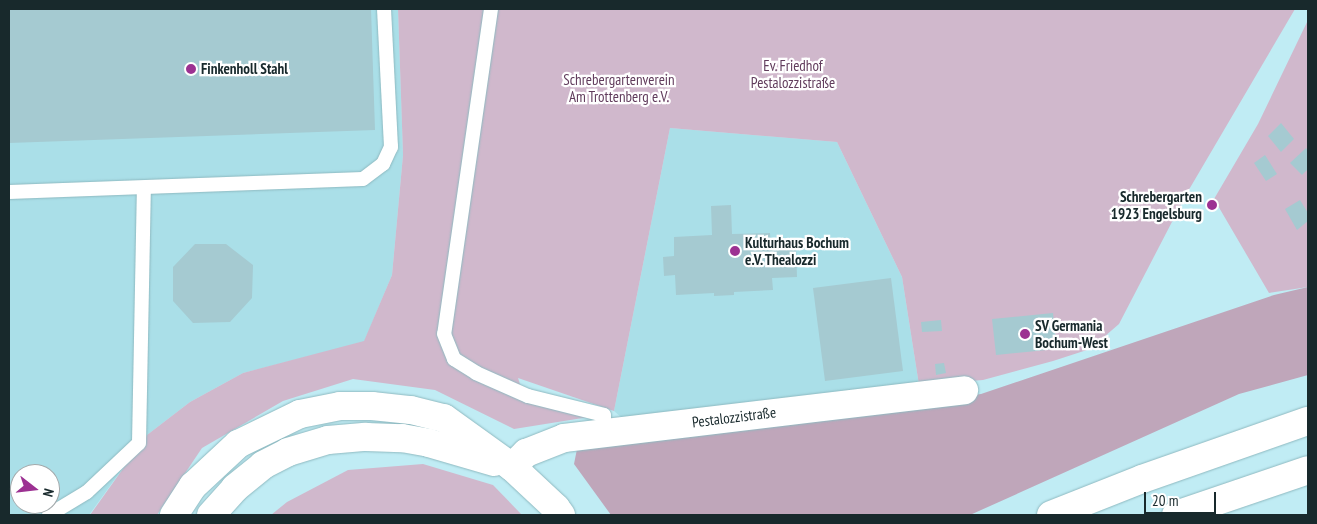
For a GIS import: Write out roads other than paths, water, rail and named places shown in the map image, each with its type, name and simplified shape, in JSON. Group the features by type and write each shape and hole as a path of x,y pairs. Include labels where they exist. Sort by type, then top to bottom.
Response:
{"main road":[{"name":"Pestalozzistraße","path":"512,468 526,454 564,438 964,390"},
{"path":"174,515 193,486 238,444 300,414 340,406 372,406 401,409 444,418 512,468 556,508 561,515"},
{"path":"1051,515 1151,476 1308,421"},
{"path":"211,515 235,488 263,465 288,452 328,440 366,437 402,438 429,443 512,468"},
{"path":"1176,515 1308,470"}],"lane":[{"path":"9,192 363,178 383,164 391,147 384,9"},
{"path":"491,9 444,334 454,359 476,373 528,396 604,414 604,432"},
{"path":"49,515 87,492 139,444 144,188"}],"place":[{"name":"Finkenholl Stahl","path":"191,69"},
{"name":"Schrebergarten 1923 Engelsburg","path":"1212,205"},
{"name":"Kulturhaus Bochum e.V. Thealozzi","path":"735,251"},
{"name":"SV Germania Bochum-West","path":"1025,334"}],"park label":[{"name":"Ev. Friedhof Pestalozzistraße","path":"793,74"},
{"name":"Schrebergartenverein Am Trottenberg e.V.","path":"619,88"}]}
